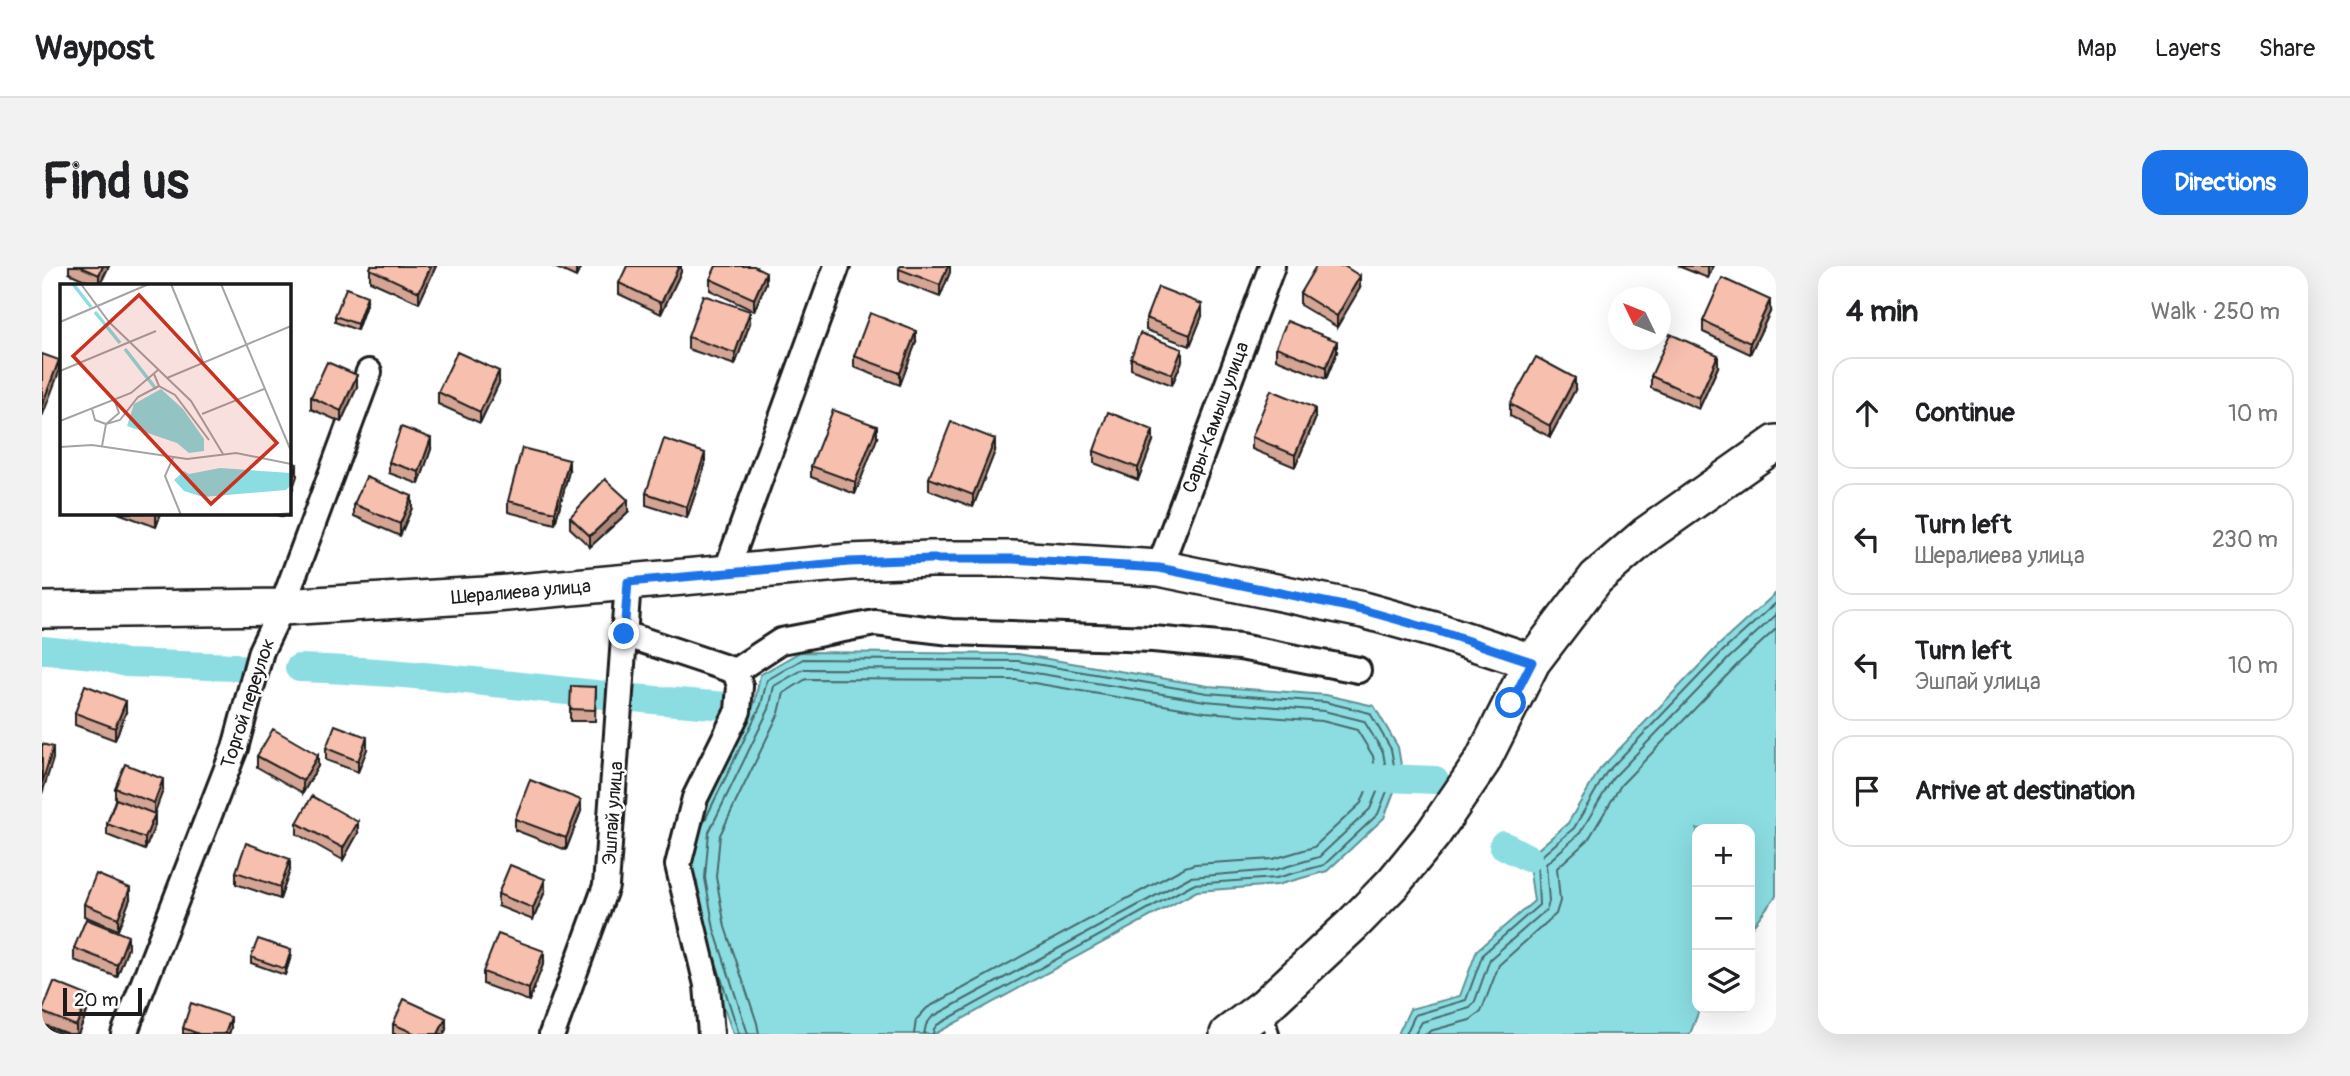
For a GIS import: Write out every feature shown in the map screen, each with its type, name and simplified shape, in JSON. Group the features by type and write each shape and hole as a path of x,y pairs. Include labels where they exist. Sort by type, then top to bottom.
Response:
{"street":[{"path":"726,572 837,266"},
{"name":"Сары-Камыш улица","path":"1159,568 1272,266"},
{"name":"Торгой переулок","path":"124,1034 235,748 261,651 282,607 369,372"},
{"path":"1228,1034 1269,1020 1393,883 1433,834 1482,762 1532,662 1596,578 1647,534 1776,443"},
{"name":"Шералиева улица","path":"42,610 282,607 485,595 849,562 1012,559 1159,568 1363,610 1532,662"},
{"name":"Эшпай улица","path":"557,1033 606,886 628,582"},
{"path":"735,671 781,641 876,622 951,632 1153,639 1228,646 1358,670"},
{"path":"624,634 735,671"},
{"path":"710,1034 707,985 678,865 695,799 738,711 740,687 735,671"}],"water":[{"path":"1776,593 1776,896 1755,923 1755,824 1692,824 1692,1013 1698,1013 1690,1034 1398,1034 1410,1009 1460,996 1477,950 1534,901 1528,858 1568,823 1600,769 1719,645"},
{"path":"800,652 1018,654 1208,686 1326,695 1374,706 1398,747 1402,771 1384,818 1327,871 1277,885 1197,891 935,1034 733,1034 699,933 689,879 694,828 755,702 760,675"}],"building":[{"path":"79,266 103,266 99,275"},
{"path":"371,266 431,266 419,292 370,269"},
{"path":"627,266 679,266 661,303 619,283"},
{"path":"716,266 754,266 766,272 754,299 710,279"},
{"path":"900,266 948,266 940,285 899,269"},
{"path":"1316,266 1344,266 1360,276 1337,316 1300,293"},
{"path":"1722,278 1770,300 1750,343 1703,321"},
{"path":"1158,287 1202,304 1190,335 1146,318"},
{"path":"346,288 367,296 357,324 335,316"},
{"path":"703,295 750,311 735,353 688,337"},
{"path":"870,313 916,331 900,373 854,356"},
{"path":"1287,321 1337,341 1326,367 1276,347"},
{"path":"1140,333 1182,349 1172,374 1131,358"},
{"path":"1671,334 1718,355 1699,398 1651,376 1663,350 1671,350"},
{"path":"457,352 499,371 480,412 438,392"},
{"path":"42,354 59,360 42,405"},
{"path":"1536,357 1575,378 1550,426 1510,404"},
{"path":"327,362 357,375 341,411 311,397"},
{"path":"1271,390 1315,408 1295,455 1252,437"},
{"path":"833,410 877,426 855,482 811,466"},
{"path":"1108,412 1153,430 1138,468 1094,451"},
{"path":"951,422 995,439 973,495 929,478"},
{"path":"401,427 431,438 419,472 389,462"},
{"path":"664,439 705,453 687,507 646,493"},
{"path":"522,448 569,460 555,512 508,501"},
{"path":"290,461 297,464 290,485"},
{"path":"366,477 412,496 400,524 354,504"},
{"path":"605,479 628,500 590,536 570,517"},
{"path":"85,685 126,701 115,728 75,713"},
{"path":"571,686 596,687 595,710 570,709"},
{"path":"335,725 367,737 358,761 326,748"},
{"path":"273,729 318,755 303,781 257,756"},
{"path":"42,744 53,747 42,783"},
{"path":"125,764 163,779 154,803 115,788"},
{"path":"530,780 581,800 566,838 515,819"},
{"path":"312,796 358,822 343,848 297,823"},
{"path":"116,799 155,814 145,838 107,824"},
{"path":"246,843 290,859 280,887 236,872"},
{"path":"510,865 545,879 533,908 498,894"},
{"path":"96,874 130,888 118,918 84,904"},
{"path":"86,919 128,936 117,965 74,948"},
{"path":"498,934 544,951 529,989 483,972"},
{"path":"258,939 291,950 285,969 251,957"},
{"path":"54,982 89,996 76,1026 42,1012"},
{"path":"404,999 446,1018 438,1034 416,1034 393,1024"},
{"path":"191,1003 231,1017 225,1034 199,1034 183,1028"},
{"path":"44,1027 62,1034 42,1034"}],"waterway":[{"path":"42,650 94,655 126,663 235,667"},
{"path":"299,668 406,674 729,706"},
{"path":"1361,777 1435,780"},
{"path":"1503,845 1528,858"}],"route":[{"path":"624,634 628,582 849,562 931,559 1012,559 1159,568 1363,610 1532,662 1511,703"}]}
